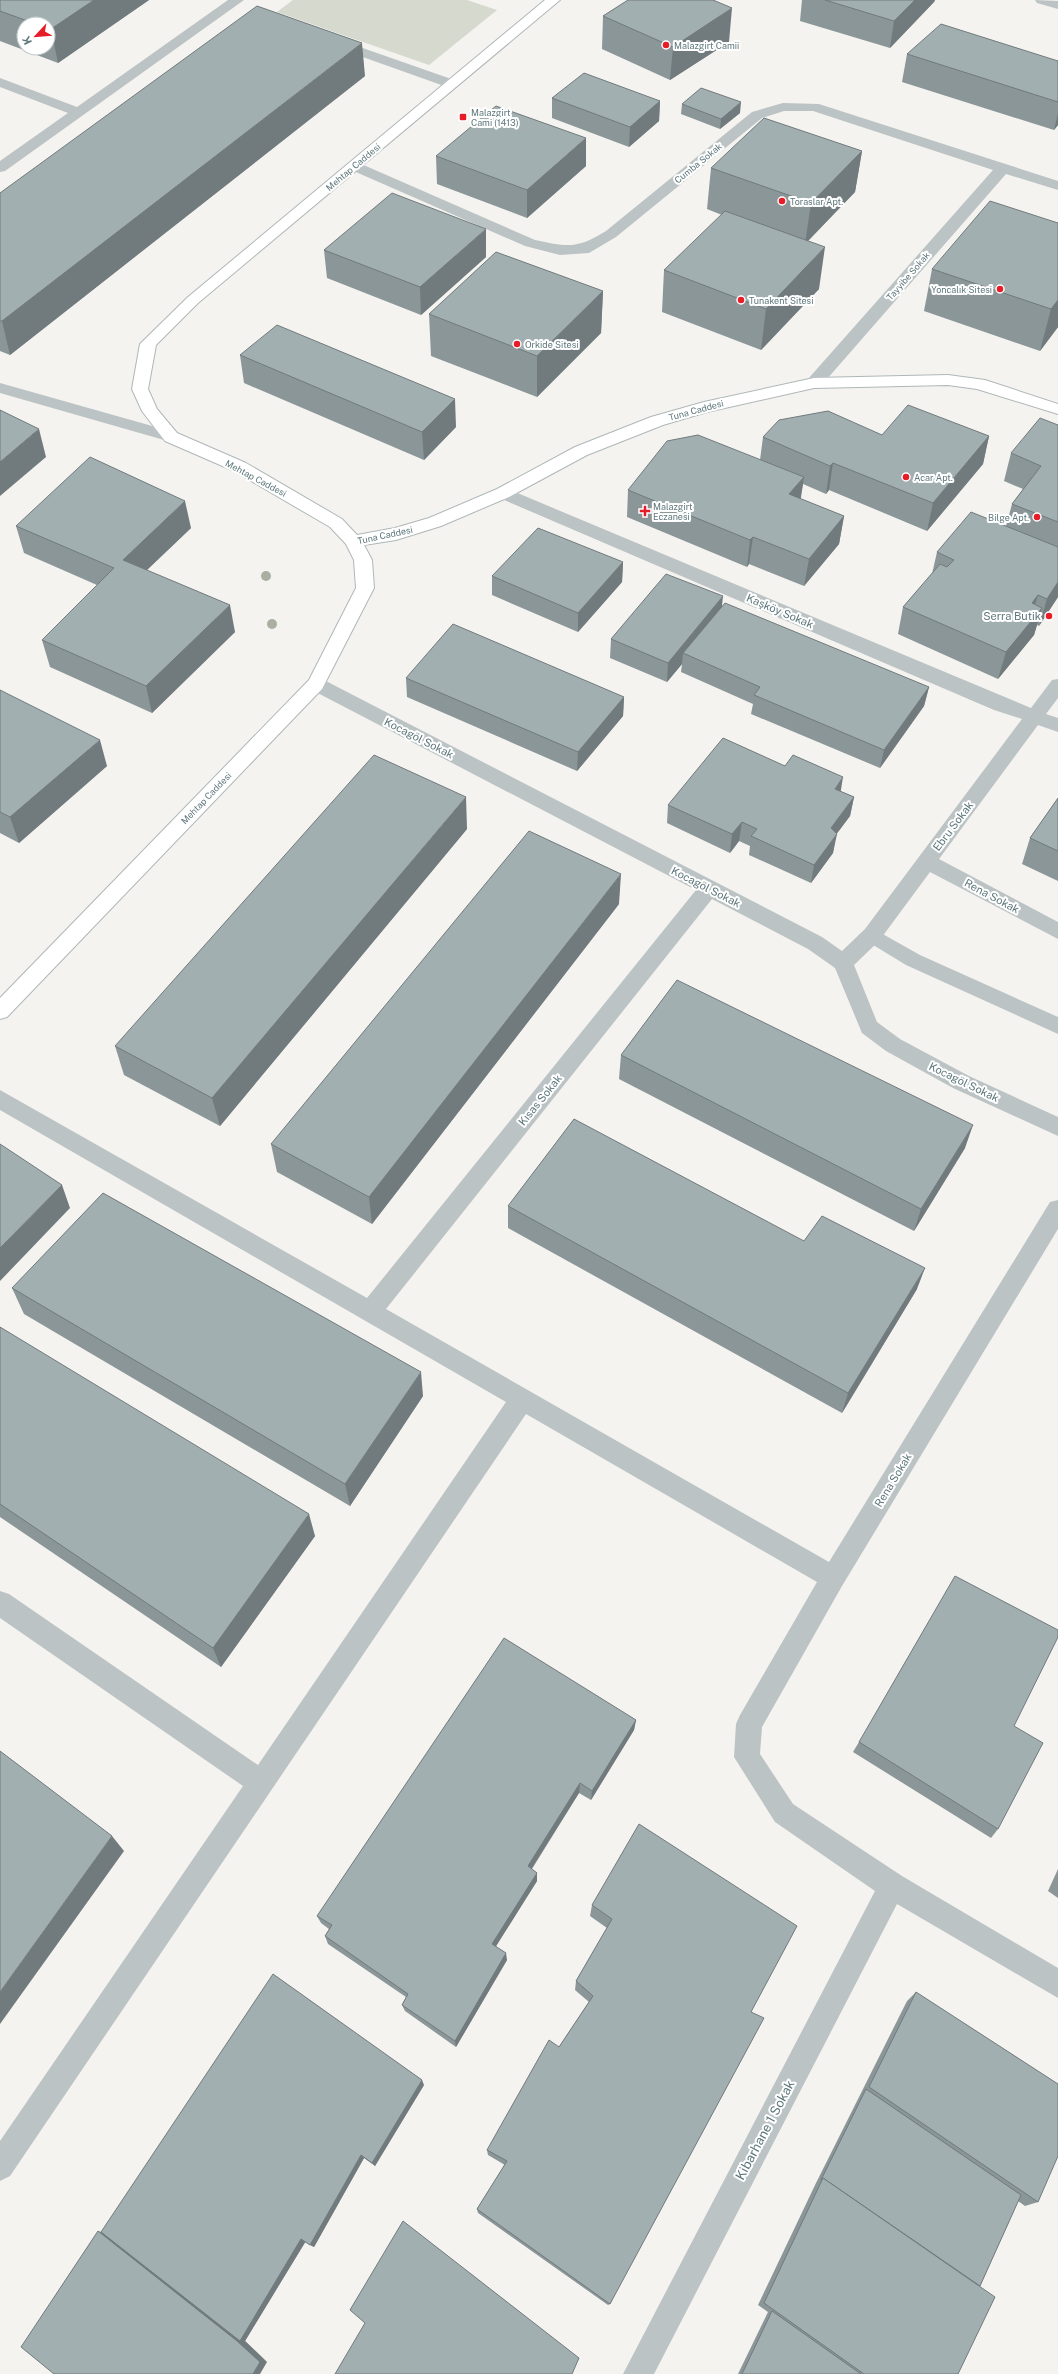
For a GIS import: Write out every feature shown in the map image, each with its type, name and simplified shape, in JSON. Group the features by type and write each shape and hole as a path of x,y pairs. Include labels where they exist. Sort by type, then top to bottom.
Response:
{"street":[{"path":"1042,0 1058,5"},
{"name":"Mehtap Caddesi","path":"0,1011 316,684 365,588 362,560 352,541 336,523 240,467 171,436 150,411 140,389 148,344 193,300 452,84 548,1"},
{"path":"0,168 79,112 237,5"},
{"path":"318,37 452,84"},
{"path":"0,82 79,112"},
{"name":"Cumba Sokak","path":"354,166 530,243 560,250 589,248 611,234 757,115 783,107 814,107 1058,186"},
{"name":"Tayyibe Sokak","path":"814,383 1002,169"},
{"name":"Tuna Caddesi","path":"352,541 396,534 435,522 503,493 581,451 657,421 704,407 814,383 948,380 979,384 1058,409"},
{"path":"0,388 171,436"},
{"name":"Kaşköy Sokak","path":"503,493 1001,705 1058,725"},
{"name":"Kocagöl Sokak","path":"316,684 815,943 843,963 869,1026 893,1046 961,1082 1058,1127"},
{"name":"Ebru Sokak","path":"843,963 872,935 1058,684"},
{"name":"Rena Sokak","path":"926,861 1058,931"},
{"name":"Kısas Sokak","path":"370,1311 709,888"},
{"path":"0,1099 833,1578"},
{"name":"Rena Sokak","path":"892,1886 784,1813 748,1758 750,1724 833,1578 1058,1209"},
{"path":"0,2166 522,1398"},
{"path":"0,1603 260,1783"},
{"path":"892,1886 1058,1984"},
{"name":"Kibarhane 1 Sokak","path":"638,2374 892,1886"}],"lane":[{"path":"872,935 913,960 1058,1026"}],"shaded area":[{"path":"293,0 467,0 497,10 429,65 277,12"}],"building":[{"path":"0,0 94,0 56,26 56,16 16,17 0,11"},
{"path":"628,0 713,0 732,8 673,47 603,16"},
{"path":"825,0 915,0 894,21"},
{"path":"257,6 362,43 2,321 0,321 0,193"},
{"path":"941,24 1058,61 1058,102 907,54"},
{"path":"584,73 660,101 630,127 552,98"},
{"path":"701,88 741,102 721,119 682,104"},
{"path":"496,106 586,138 527,190 436,156"},
{"path":"764,118 862,151 811,203 711,168"},
{"path":"392,193 486,229 420,287 324,250"},
{"path":"990,201 1058,223 1058,300 1051,309 932,269"},
{"path":"725,211 825,247 766,309 664,270"},
{"path":"496,252 603,291 537,356 429,314"},
{"path":"277,325 455,399 422,432 240,355"},
{"path":"908,405 989,436 933,503 833,463 830,466 763,437 779,420 828,411 882,435"},
{"path":"0,410 39,429 0,462"},
{"path":"1040,418 1058,425 1058,522 1012,504 1041,466 1011,453"},
{"path":"698,435 804,477 789,494 844,516 809,559 753,537 750,540 628,490 667,441"},
{"path":"90,457 185,501 123,560 230,605 146,686 42,640 114,568 16,526"},
{"path":"971,512 1058,547 1058,582 1047,599 1038,595 1032,603 1042,608 1006,652 903,607 940,564 947,567 954,560 937,552"},
{"path":"538,528 623,562 578,613 492,576"},
{"path":"666,574 723,596 668,663 611,639"},
{"path":"725,603 929,687 884,750 754,695 760,687 683,653"},
{"path":"453,624 624,697 578,752 406,678"},
{"path":"0,690 100,740 10,817 0,812"},
{"path":"723,738 785,766 793,755 843,777 835,789 854,797 831,828 837,834 814,865 751,836 757,829 742,822 732,834 668,805"},
{"path":"374,755 466,797 212,1098 115,1046"},
{"path":"1058,798 1058,851 1030,838"},
{"path":"529,831 621,874 369,1197 271,1144"},
{"path":"677,980 973,1125 921,1209 621,1055"},
{"path":"574,1119 804,1241 822,1216 925,1268 848,1393 508,1206"},
{"path":"0,1144 62,1185 0,1248"},
{"path":"103,1193 421,1372 345,1484 12,1288"},
{"path":"0,1327 309,1514 213,1648 0,1504"},
{"path":"955,1576 1058,1630 1058,1637 1014,1726 1043,1743 998,1829 859,1742"},
{"path":"504,1638 636,1720 592,1791 580,1783 528,1866 537,1873 492,1944 506,1953 455,2041 402,2005 408,1994 325,1936 332,1925 317,1916"},
{"path":"0,1751 112,1836 0,1992"},
{"path":"639,1824 797,1926 751,2012 764,2018 610,2304 477,2209 507,2161 487,2150 549,2040 559,2047 593,1996 576,1981 612,1919 592,1905"},
{"path":"273,1974 422,2080 372,2163 361,2155 310,2245 301,2239 240,2341 101,2232"},
{"path":"916,1992 1058,2084 1058,2156 1038,2202 869,2087"},
{"path":"866,2089 1021,2195 980,2286 823,2178 821,2180"},
{"path":"823,2178 995,2297 958,2374 864,2374 764,2303"},
{"path":"403,2221 579,2358 572,2374 335,2374 365,2323 350,2310"},
{"path":"98,2231 237,2341 260,2362 253,2374 54,2374 21,2347"},
{"path":"772,2311 861,2374 742,2374"}],"place":[{"name":"Malazgirt Camii","path":"666,45"},
{"name":"Malazgirt Cami (1413)","path":"463,117"},
{"name":"Toraslar Apt.","path":"782,201"},
{"name":"Yoncalık Sitesi","path":"1000,289"},
{"name":"Tunakent Sitesi","path":"741,300"},
{"name":"Orkide Sitesi","path":"517,344"},
{"name":"Acar Apt.","path":"906,477"},
{"name":"Malazgirt Eczanesi","path":"645,511"},
{"name":"Bilge Apt.","path":"1037,517"},
{"name":"Serra Butik","path":"1049,616"}]}
